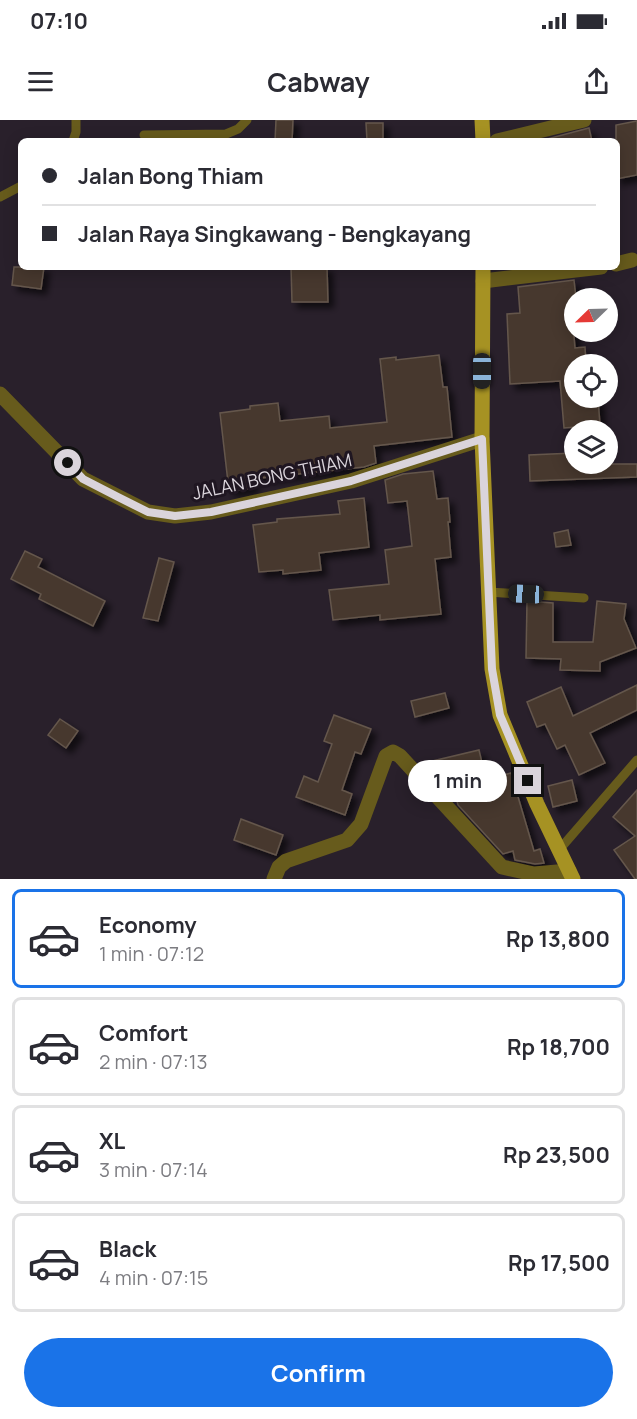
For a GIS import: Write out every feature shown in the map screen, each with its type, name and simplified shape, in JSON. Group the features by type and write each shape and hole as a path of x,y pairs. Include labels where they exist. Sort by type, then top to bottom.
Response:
{"main road":[{"path":"482,120 483,138"},
{"path":"483,274 482,439 492,669 500,715 537,804 571,875"}],"street":[{"path":"509,138 584,120"},
{"path":"620,263 632,260"},
{"path":"483,274 550,270"},
{"name":"JALAN BONG THIAM","path":"0,394 83,479 148,512 175,516 211,512 351,481 482,439"},
{"path":"274,879 279,867 286,861 347,840 361,824 386,756 393,752 400,756 502,867 534,874 571,875"}],"lane":[{"path":"74,138 76,120"},
{"path":"144,135 226,134 238,129 247,120"},
{"path":"0,197 18,188"},
{"path":"488,592 584,597"},
{"path":"559,850 637,760"}],"building":[{"path":"276,120 293,120 292,138 275,138"},
{"path":"637,121 637,175 620,178 620,138 616,138 616,125"},
{"path":"366,123 383,123 383,138 367,138"},
{"path":"589,128 591,138 551,138"},
{"path":"14,267 18,267 18,270 44,270 41,289 12,285"},
{"path":"291,270 327,270 328,302 292,302"},
{"path":"574,280 575,288 564,288 564,342 574,342 575,348 585,347 585,354 564,354 564,408 599,408 600,420 564,420 564,428 560,381 510,384 507,314 520,313 518,287"},
{"path":"439,355 443,387 447,387 452,437 374,446 376,463 364,467 252,479 253,488 229,491 220,413 250,409 250,406 278,403 280,421 329,416 330,428 387,422 380,359 396,357 396,360"},
{"path":"564,453 564,474 618,474 618,464 637,464 637,477 530,481 529,455"},
{"path":"433,471 437,499 448,498 450,522 448,522 451,557 435,559 441,614 380,620 380,615 333,620 329,590 389,584 385,550 412,546 407,501 388,503 385,480 403,474"},
{"path":"364,498 369,547 319,553 321,570 283,574 283,570 259,572 253,525 277,522 277,519 340,514 338,501"},
{"path":"568,530 571,545 556,547 554,533"},
{"path":"25,551 42,559 38,567 105,601 93,626 39,599 41,594 11,579"},
{"path":"159,558 174,562 158,621 143,618"},
{"path":"527,601 553,603 553,642 593,642 597,601 626,604 624,619 636,648 600,662 600,671 560,670 561,659 526,658"},
{"path":"637,685 637,710 590,733 605,763 579,775 565,745 557,749 545,724 537,727 527,702 561,687 573,716"},
{"path":"445,693 449,708 415,717 411,701"},
{"path":"334,715 371,729 361,754 355,752 342,790 352,794 345,815 296,797 304,776 318,782 332,744 324,741"},
{"path":"60,719 78,731 66,748 48,735"},
{"path":"479,750 486,780 511,773 534,851 540,849 544,863 535,864 515,860 513,851 503,854 458,805 450,775 434,778 420,764"},
{"path":"572,780 577,801 553,807 548,786"},
{"path":"637,790 637,879 635,879 614,850 635,836 613,817"},
{"path":"241,819 283,835 276,855 234,840"}],"route":[{"path":"68,463 83,479 148,512 175,516 211,512 351,481 482,439 492,669 500,715 528,781"}]}
